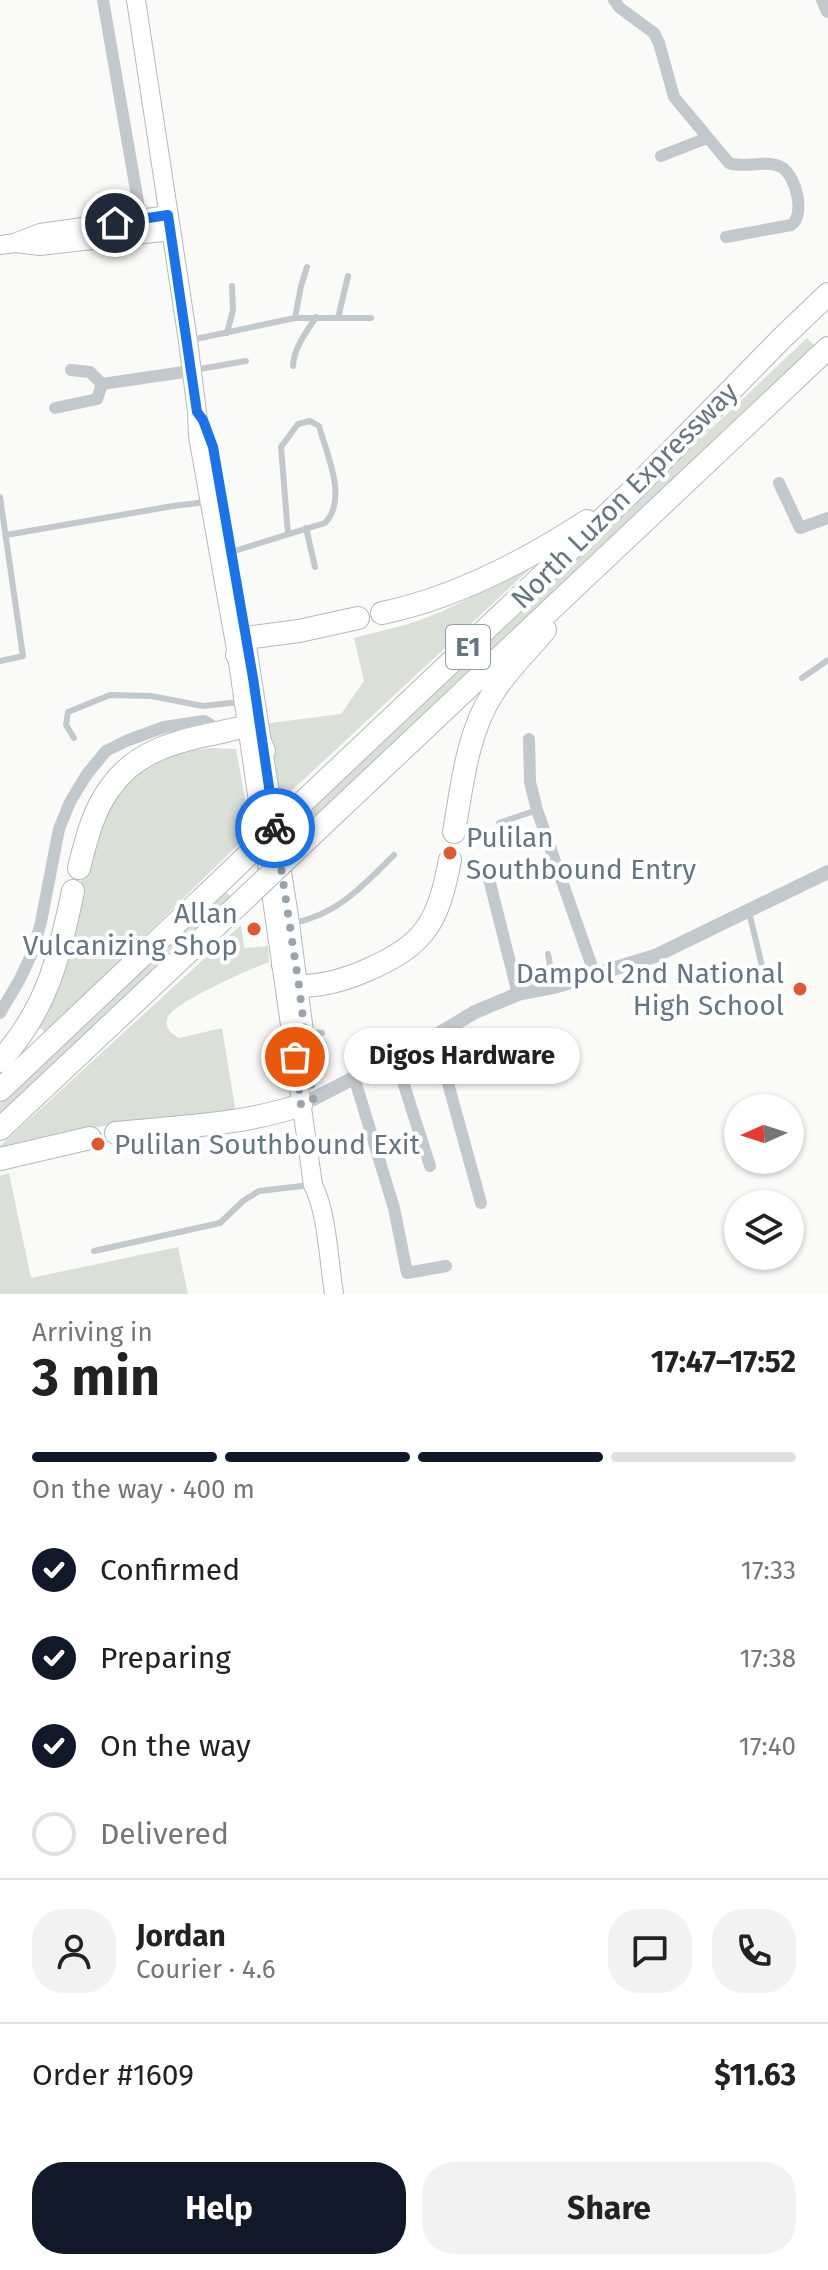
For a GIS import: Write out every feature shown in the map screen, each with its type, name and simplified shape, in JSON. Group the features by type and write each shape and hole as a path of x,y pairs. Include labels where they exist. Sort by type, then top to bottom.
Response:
{"highway":[{"name":"North Luzon Expressway","path":"0,1090 631,492 828,294"},
{"name":"North Luzon Expressway","path":"0,1129 828,348"},
{"path":"382,613 457,591 493,574 550,545 631,492"},
{"path":"454,832 474,736 493,693 601,561"},
{"path":"241,646 358,618"},
{"path":"79,868 97,808 110,787 140,758 160,747 246,727 255,732 264,751"},
{"path":"283,965 288,976 299,986 318,986 383,964 414,943 426,929 443,896 450,860"},
{"path":"0,1061 35,1013 48,987 73,891"},
{"path":"116,1133 236,1121 276,1113 307,1102"},
{"path":"0,1159 90,1138"}],"main road":[{"path":"136,0 165,196 156,223"},
{"path":"7,244 40,246 156,223"},
{"path":"156,223 174,252 198,436 264,751 299,986 313,1032 307,1102"},
{"path":"197,412 213,447 231,552 246,727 307,1102 316,1188 334,1294"}],"street":[{"path":"103,0 156,223"},
{"path":"614,0 654,33 674,97 729,163 737,166 770,165 788,173 800,212 796,221 791,225 726,237"},
{"path":"823,0 828,11"},
{"path":"661,156 707,138"},
{"path":"71,370 90,372 102,384"},
{"path":"102,384 191,371"},
{"path":"55,408 97,399 102,384"},
{"path":"779,483 800,528 828,518"},
{"path":"0,1013 33,951 59,829 70,802 87,774 106,751 164,727 204,721 222,732"},
{"path":"529,739 530,782 537,810 595,975"},
{"path":"307,1102 475,1012 518,994 554,987 655,956 828,872"},
{"path":"489,879 518,994"},
{"path":"435,1036 481,1203"},
{"path":"395,1057 430,1166"},
{"path":"354,1077 394,1208 407,1273 446,1266"}],"lane":[{"path":"295,318 307,267"},
{"path":"338,318 348,276"},
{"path":"227,333 233,310 232,286"},
{"path":"293,366 299,344 316,317"},
{"path":"188,341 295,318 371,318"},
{"path":"191,371 246,361"},
{"path":"231,552 325,523 333,515 337,496 319,426 310,421 298,424 281,447 288,534"},
{"path":"0,497 23,656 0,661"},
{"path":"6,535 211,502"},
{"path":"306,528 315,567"},
{"path":"802,678 828,660"},
{"path":"74,738 66,725 68,712 110,695 151,696 203,706 243,702"},
{"path":"499,823 537,810"},
{"path":"290,923 317,917 338,906 394,855"},
{"path":"749,912 762,966"},
{"path":"548,954 554,987"},
{"path":"310,1079 325,1058 324,1044"},
{"path":"94,1251 220,1223 243,1201 259,1191 316,1188"}],"shaded area":[{"path":"807,338 815,346 317,818 310,812 467,660"},
{"path":"547,553 274,807 262,724 341,714 364,681 354,638 443,611"},
{"path":"236,749 251,832 46,1033 36,1024 56,981 91,842 123,784 144,768 180,752"},
{"path":"225,891 231,897 0,1119 0,1103"},
{"path":"241,925 244,948 268,946 269,962 187,1001 170,1014 167,1021 170,1031 179,1038 222,1028 237,1119 113,1124 46,1137 0,1157 0,1146"},
{"path":"9,1173 31,1278 178,1247 188,1294 0,1294 0,1176"}],"way so far":[{"path":"275,828 313,1099 301,1105 295,1057"}],"place":[{"name":"Pulilan Southbound Entry","path":"450,853"},
{"name":"Allan Vulcanizing Shop","path":"254,929"},
{"name":"Dampol 2nd National High School","path":"800,989"},
{"name":"Digos Hardware","path":"295,1057"},
{"name":"Pulilan Southbound Exit","path":"98,1144"}],"route":[{"path":"115,223 168,215 197,412 213,447 275,828"}]}
